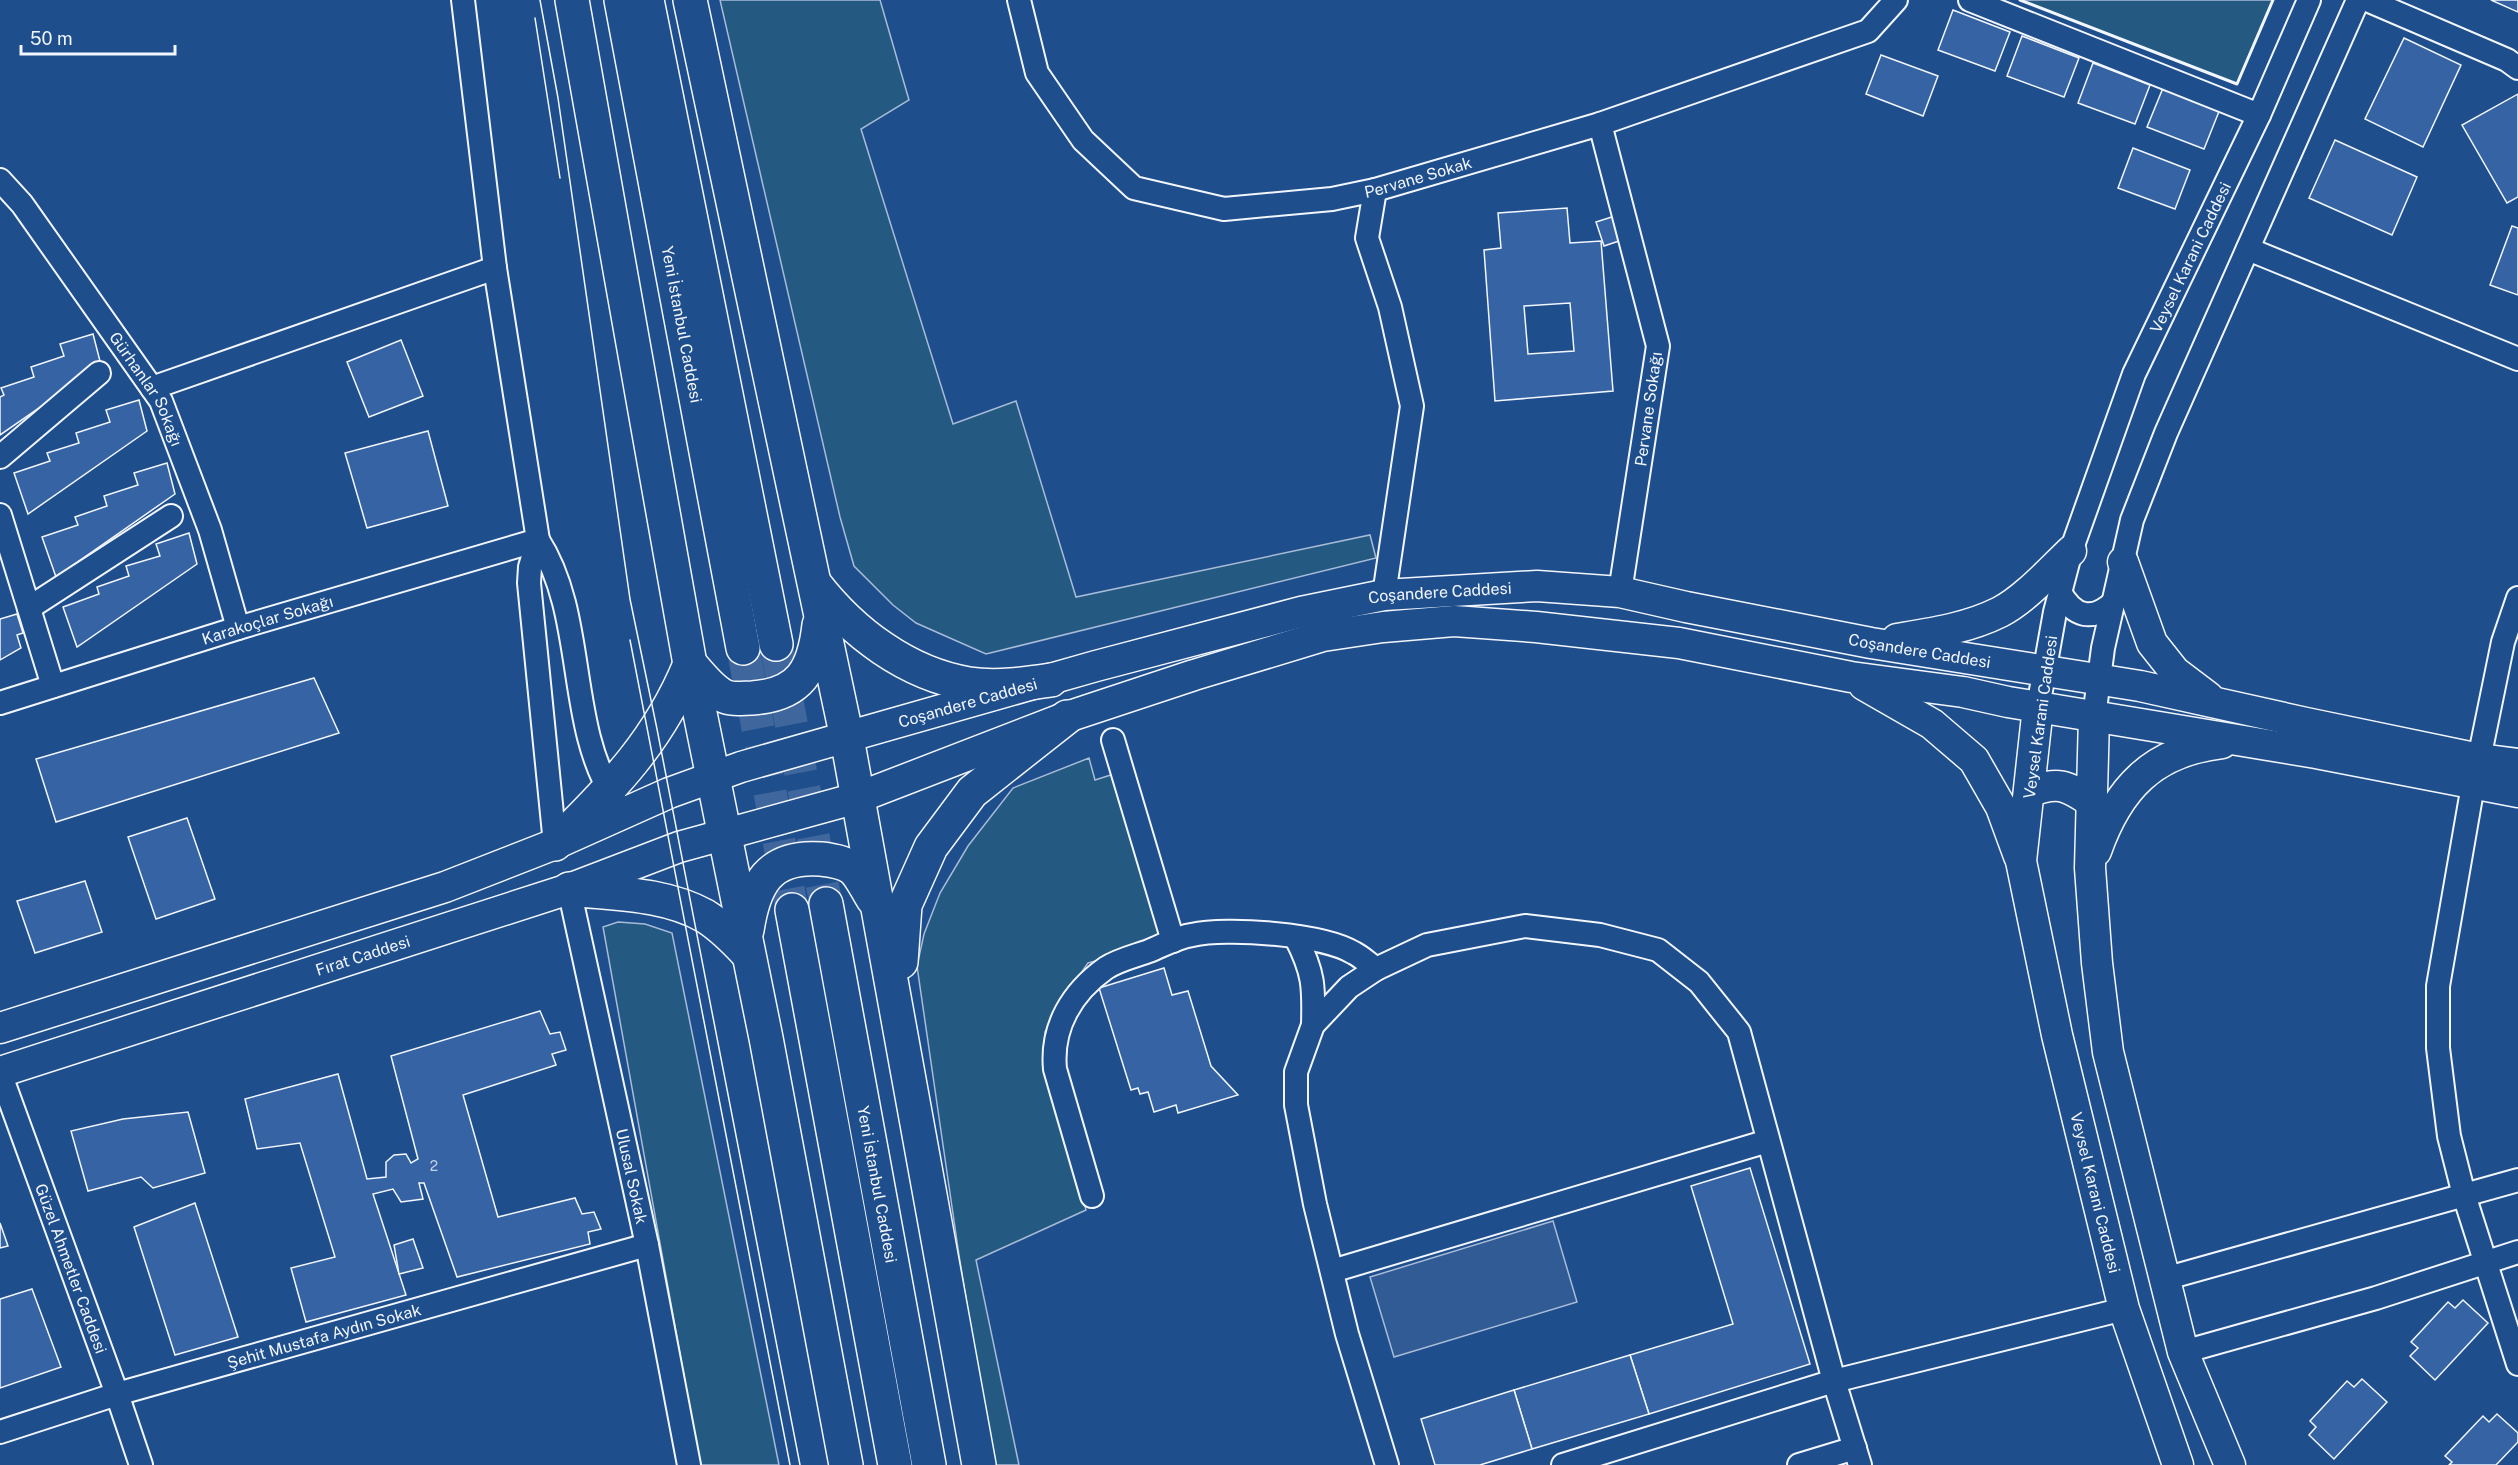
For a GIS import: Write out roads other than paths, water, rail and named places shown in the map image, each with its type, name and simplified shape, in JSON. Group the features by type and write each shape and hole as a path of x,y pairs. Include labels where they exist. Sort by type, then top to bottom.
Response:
{"highway":[{"path":"572,0 690,664 768,1050 846,1465"},
{"name":"Yeni İstanbul Caddesi","path":"621,0 743,648"},
{"name":"Yeni İstanbul Caddesi","path":"647,0 776,644"},
{"path":"690,0 847,738 979,1465"},
{"path":"813,582 830,604 867,638 905,662 926,672 969,684 990,686 1052,680"},
{"path":"690,664 724,696 736,699 778,693 793,687 810,665 817,647 820,617"},
{"path":"555,844 616,801 677,695 690,664"},
{"path":"899,1015 904,905 931,846 972,792 1067,717"},
{"path":"746,948 751,903 761,882 773,869 792,861 811,858 832,860 853,868 878,908"},
{"path":"569,889 635,896 680,905 709,919 746,948"},
{"name":"Yeni İstanbul Caddesi","path":"826,904 929,1465"},
{"name":"Yeni İstanbul Caddesi","path":"792,910 895,1465"}],"main road":[{"path":"1871,643 1951,631 2002,611 2034,586 2071,551"},
{"path":"2123,562 2152,643 2175,672 2212,700"},
{"name":"Coşandere Caddesi","path":"714,776 1096,666 1301,612 1384,595 1538,586 1620,592 1871,643 2098,679 2212,700 2306,723 2476,772"},
{"name":"Coşandere Caddesi","path":"724,836 857,798 1067,717 1323,636 1383,627 1454,621 1679,643 1851,677 1964,692 2094,717 2241,741 2316,753 2476,772"},
{"path":"1851,677 1932,724 1974,760 2001,807 2021,861"},
{"name":"Veysel Karani Caddesi","path":"2038,707 2021,861 2057,1035 2124,1309 2178,1465"},
{"path":"2094,717 2090,868 2097,963 2108,1052 2183,1352 2230,1465"},
{"path":"2090,868 2102,832 2118,802 2136,780 2164,759 2206,745 2241,741"},
{"path":"2476,772 2518,764"},
{"path":"2476,772 2518,792"},
{"path":"616,801 714,776"},
{"path":"2029,792 2051,784 2061,785 2090,801"},
{"name":"Fırat Caddesi","path":"0,1073 569,889 679,847 724,836"},
{"path":"0,1028 387,907 555,844"}],"street":[{"path":"463,0 495,268 538,540 552,561 558,578 566,609 586,722 616,801"},
{"name":"Pervane Sokak","path":"1019,0 1037,73 1083,140 1134,188 1224,209 1332,199 1376,190 1600,124 1868,31 1896,0"},
{"path":"1970,0 2259,115"},
{"name":"Veysel Karani Caddesi","path":"2038,707 2043,671 2071,551 2134,374 2259,115 2310,0"},
{"path":"2094,717 2103,648 2132,520 2166,433 2358,0"},
{"path":"2367,0 2507,60 2518,68"},
{"name":"Pervane Sokağı","path":"1600,124 1658,346 1620,592"},
{"name":"Gürhanlar Sokağı","path":"0,180 22,204 161,401 210,530 238,628"},
{"path":"1376,190 1367,238 1390,307 1412,406 1384,595"},
{"path":"2248,249 2518,359"},
{"path":"152,388 495,268"},
{"path":"0,457 99,373"},
{"path":"0,515 54,686"},
{"path":"30,608 171,516"},
{"path":"538,540 530,567 529,583 555,844"},
{"name":"Karakoçlar Sokağı","path":"0,703 238,628 538,540"},
{"path":"2060,592 2074,610 2084,615 2096,614 2114,602"},
{"path":"2518,598 2503,642 2476,772 2438,986 2438,1048 2449,1136 2464,1195 2518,1364"},
{"path":"1113,740 1173,941"},
{"name":"Ulusal Sokak","path":"569,889 647,1245 689,1465"},
{"path":"1313,1025 1350,987 1376,969 1427,945 1525,926 1600,935 1658,950 1699,982 1739,1032 1834,1381 1857,1457 1799,1465"},
{"path":"1092,1196 1054,1069 1053,1047 1064,1013 1087,984 1108,967 1191,935 1265,933 1326,942 1353,952 1376,969"},
{"path":"1296,938 1309,963 1314,993 1313,1025 1296,1072 1296,1105 1315,1204 1347,1334 1387,1465"},
{"name":"Güzel Ahmetler Caddesi","path":"0,1073 141,1465"},
{"path":"1332,1272 1768,1141"},
{"path":"2164,1279 2518,1180"},
{"name":"Şehit Mustafa Aydın Sokak","path":"0,1432 117,1394 647,1245"},
{"path":"2183,1352 2376,1298 2518,1252"},
{"path":"1563,1465 1834,1381 2124,1309"}],"tunnel":[{"path":"776,644 826,904"},
{"path":"743,648 792,910"}],"tram line":[{"path":"540,0 558,98 630,599 800,1465"},
{"path":"535,18 560,178"},
{"path":"630,640 790,1465"}]}
